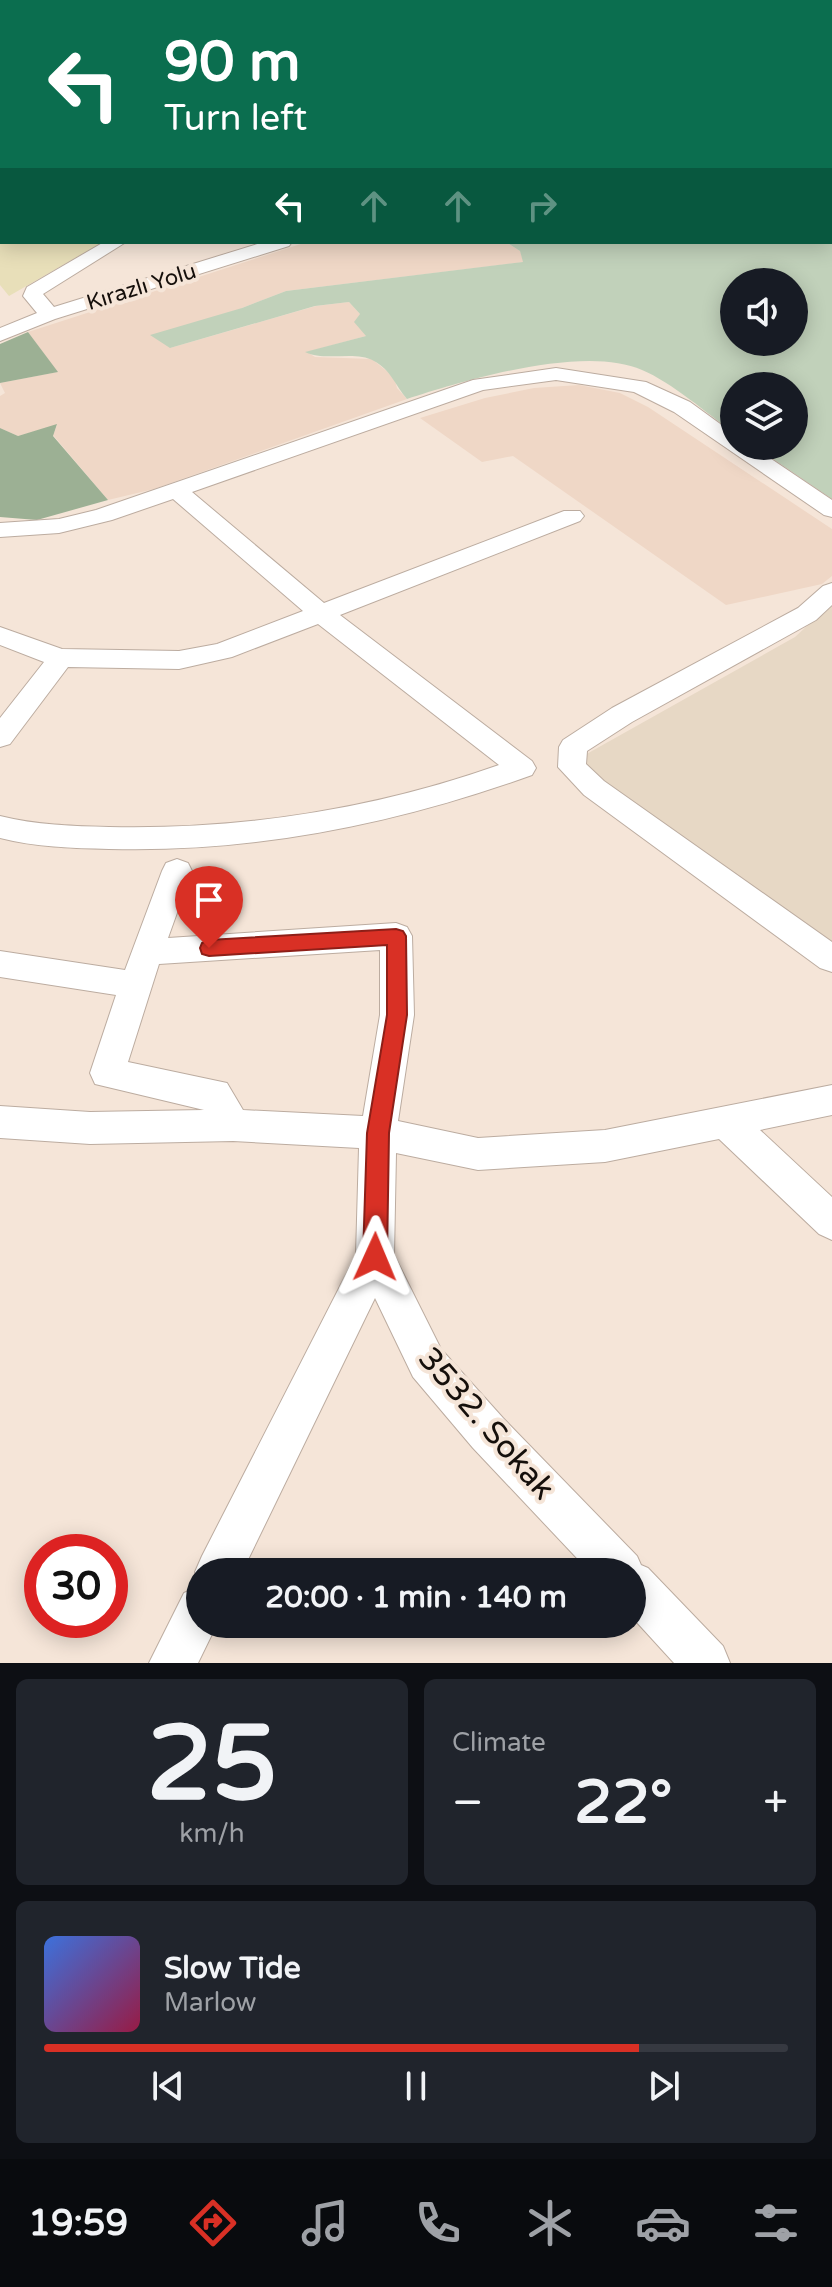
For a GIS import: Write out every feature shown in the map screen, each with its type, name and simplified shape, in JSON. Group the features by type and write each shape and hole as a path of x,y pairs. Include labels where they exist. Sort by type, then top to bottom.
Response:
{"street":[{"path":"48,315 42,303 33,296 34,291 114,244"},
{"name":"Kırazlı Yolu","path":"0,335 48,315 277,244"},
{"path":"0,530 59,526 104,515 480,384 556,374 639,386 682,407 720,434"},
{"path":"758,460 832,510"},
{"path":"0,827 23,833 119,839 239,834 415,802 483,783 522,768 323,615 175,489"},
{"path":"0,635 61,658 179,660 223,651 323,615 572,516"},
{"path":"832,591 797,621 622,715 573,747 572,767 594,788 832,959"},
{"path":"0,737 61,658"},
{"path":"177,871 107,1073 214,1094 233,1125"},
{"path":"147,952 396,936 397,1015 378,1133 375,1257 225,1558"},
{"path":"0,964 136,985"},
{"path":"0,1122 90,1128 233,1125 378,1133 478,1154 605,1146 832,1100"},
{"path":"726,1122 832,1222"},
{"name":"3532. Sokak","path":"375,1257 427,1363 488,1433 608,1558"},
{"path":"646,1599 706,1663"},
{"path":"173,1663 186,1637"}],"shaded area":[{"path":"301,244 509,244 520,251 524,262 286,291 242,308 170,348 316,306 349,302 360,314 366,336 307,352 315,357 372,359 394,377 397,388 407,399 154,489 108,500 53,435 57,425 18,436 0,428 0,396 5,393 0,383 57,372 28,332"},
{"path":"579,385 620,393 648,407 720,455 720,460 728,460 832,529 832,576 822,584 726,605 513,456 482,462 420,418 485,398 534,388"},
{"path":"832,603 832,941 582,770 583,756 795,637"}],"green space":[{"path":"509,244 832,244 832,499 775,460 808,460 808,372 720,372 720,422 665,382 642,370 618,363 589,361 525,368 407,399 389,373 374,361 358,356 322,356 305,352 366,336 354,322 360,314 349,302 315,306 170,348 150,335 242,308 286,291 523,262 520,251"},
{"path":"28,332 58,372 0,383 0,344"},
{"path":"57,424 53,436 108,500 37,520 0,517 0,428 18,436"}],"sand":[{"path":"0,244 100,244 9,296 0,285"}],"route":[{"path":"209,948 396,936 397,1015 378,1133 375,1257"}]}
